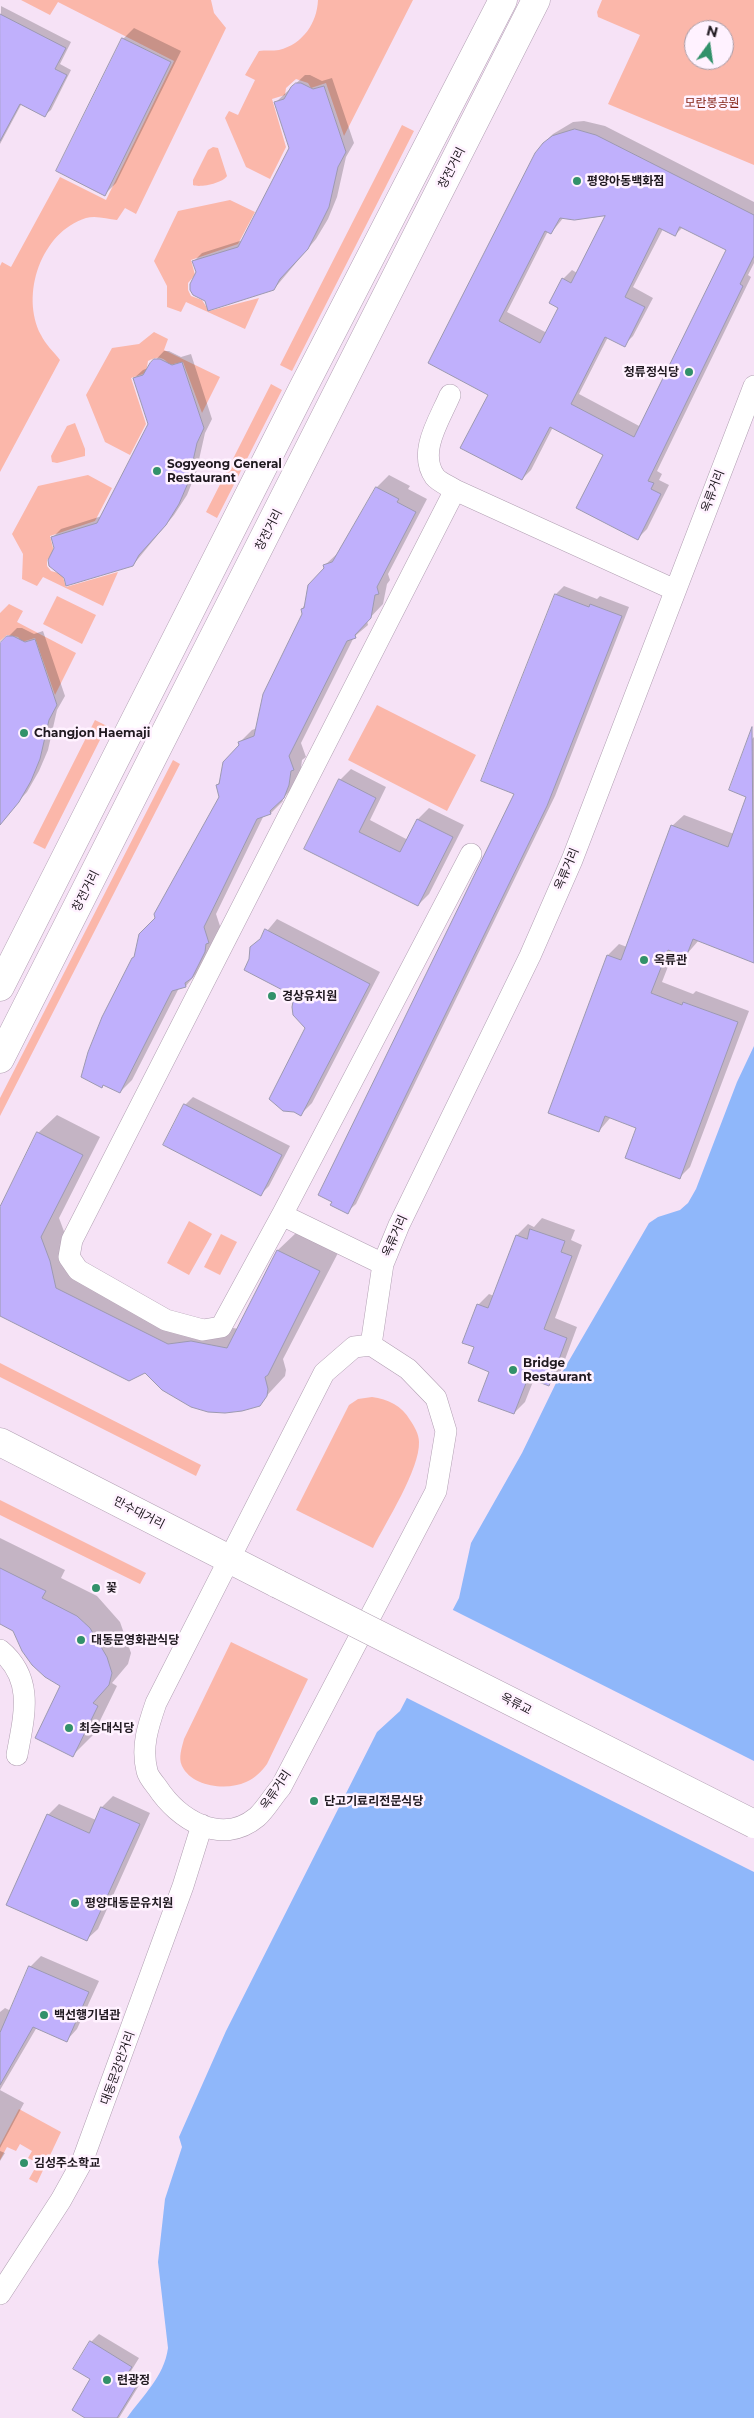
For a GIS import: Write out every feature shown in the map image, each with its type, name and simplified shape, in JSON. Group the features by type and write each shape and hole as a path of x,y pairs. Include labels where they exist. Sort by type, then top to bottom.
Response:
{"main road":[{"path":"0,987 298,397 502,0"},
{"name":"창전거리","path":"0,1059 536,0"},
{"name":"만수대거리","path":"0,1442 278,1584"},
{"name":"옥류교","path":"278,1584 754,1824"}],"street":[{"name":"옥류거리","path":"371,1345 383,1264 408,1208 530,956 568,869 754,386"},
{"path":"450,395 430,441 428,463 436,478 455,490 675,590"},
{"path":"455,490 72,1240 69,1257 78,1270 166,1320 203,1330 221,1327 471,854"},
{"path":"282,1214 383,1264"},
{"name":"옥류거리","path":"371,1345 408,1369 436,1398 446,1431 436,1491 281,1787 257,1817 237,1826 218,1830 202,1825 184,1817 166,1802 147,1772 144,1746 147,1728 156,1704 324,1373 354,1347 371,1345"},
{"path":"0,1650 12,1660 22,1677 26,1710 17,1755"},
{"name":"대동문강안거리","path":"0,2294 61,2200 82,2162 183,1886 202,1825"}],"green space":[{"path":"21,0 211,0 214,13 226,28 136,214 125,208 117,220 98,217 86,218 70,225 46,251 34,284 33,302 35,319 47,345 60,360 0,472 0,266 2,262 11,267 60,177 106,200 174,61 58,2 50,15"},
{"path":"318,0 413,0 344,136 326,83 311,88 308,83 296,79 286,88 285,95 272,99 286,147 270,179 246,167 225,118 229,111 238,115 255,80 245,75 259,51 279,50 288,47 302,38 315,17"},
{"name":"모란봉공원","path":"602,0 754,0 754,165 608,104 640,35 598,17 597,12"},
{"path":"402,125 414,131 292,371 280,365"},
{"path":"213,147 218,148 227,176 221,181 211,184 193,185 193,180 208,150"},
{"path":"230,200 255,212 238,244 191,260 195,275 188,283 188,290 191,296 202,300 209,311 259,298 245,329 186,302 181,312 167,307 167,286 154,261 178,211"},
{"path":"154,332 168,339 164,350 220,377 202,413 183,362 169,365 160,358 148,361 146,373 131,378 146,424 130,455 105,442 86,395 112,348 139,344"},
{"path":"271,384 282,390 217,518 206,512"},
{"path":"75,423 85,449 85,456 57,463 52,462 51,456 67,426"},
{"path":"88,475 112,488 95,521 50,536 54,552 47,560 47,566 51,571 62,574 66,587 118,572 103,606 43,577 37,586 22,579 23,554 12,534 38,486"},
{"path":"57,596 96,615 82,644 43,624"},
{"path":"9,604 23,611 17,622 76,653 55,695 35,638 22,642 18,637 7,635 0,641 0,613"},
{"path":"377,705 476,755 447,811 348,760"},
{"path":"95,720 107,726 45,849 33,843"},
{"path":"173,760 180,764 0,1116 0,1098"},
{"path":"189,1221 212,1234 189,1275 167,1263"},
{"path":"221,1234 237,1242 220,1275 204,1267"},
{"path":"0,1363 201,1465 196,1476 0,1377"},
{"path":"372,1397 384,1399 399,1407 415,1427 419,1442 418,1453 408,1481 373,1548 296,1510 349,1405 358,1399"},
{"path":"0,1500 146,1573 140,1584 0,1515"},
{"path":"231,1642 308,1679 265,1767 255,1777 246,1782 238,1785 220,1786 202,1783 194,1779 182,1766 180,1756 184,1739"},
{"path":"19,2109 61,2132 37,2183 29,2179 38,2163 28,2158 32,2151 20,2144 16,2151 7,2147 0,2160 0,2145"}],"water":[{"path":"754,1046 754,2418 127,2418 152,2385 166,2358 168,2348 158,2262 165,2199 182,2147 179,2137 226,2031 377,1732 400,1711 459,1598 471,1543 522,1453 556,1383 649,1223 658,1217 680,1210 688,1203 696,1189 737,1082"}],"pier":[{"path":"451,1609 754,1761 754,1872 405,1697"}],"building":[{"path":"0,14 66,48 55,69 67,75 45,117 20,104 0,141"},
{"path":"122,38 171,62 105,196 56,171"},
{"path":"296,83 301,83 313,89 324,86 346,152 338,167 329,207 308,249 280,279 274,290 208,311 205,301 193,295 190,290 190,284 196,272 192,261 238,247 289,148 274,102 284,99 291,87"},
{"path":"575,129 596,135 754,215 754,256 740,284 743,286 648,481 654,483 651,489 661,494 638,540 576,508 603,455 550,427 522,480 460,448 488,395 428,363 535,153 552,136","holes":["605,216 571,283 562,278 549,303 558,308 540,343 499,321 545,231 551,234 560,218 574,220","680,227 726,250 634,437 571,404 605,337 625,347 645,307 625,297 659,228 675,236"]},
{"name":"Sogyeong General Restaurant","path":"154,359 160,359 172,365 182,362 204,428 197,443 188,483 179,504 166,525 139,555 133,566 66,586 64,578 49,566 48,560 54,548 51,537 97,523 148,424 133,378 143,375"},
{"path":"376,487 399,499 397,502 416,512 377,587 379,594 375,595 371,618 355,635 356,638 347,641 289,756 294,770 291,771 289,785 284,798 270,811 271,814 257,819 204,927 209,943 206,944 205,952 192,978 185,983 186,987 172,991 120,1093 103,1085 102,1088 81,1077 88,1052 102,1017 134,957 139,934 155,918 154,914 219,797 216,785 219,784 223,762 239,745 238,742 254,736 263,694 302,614 301,609 304,608 308,585 324,568 323,565 332,562"},
{"path":"555,594 589,607 590,604 622,616 547,806 348,1214 330,1205 332,1202 318,1195 514,794 481,781"},
{"name":"Changjon Haemaji","path":"7,636 13,636 25,642 35,639 57,705 49,720 40,759 31,781 19,802 0,825 0,643"},
{"name":"옥류관","path":"752,727 754,963 693,939 686,957 668,950 651,993 682,1005 683,1002 738,1022 680,1179 625,1158 636,1128 605,1116 599,1132 548,1113 607,955 621,960 671,825 728,847 746,797 729,790"},
{"path":"339,779 376,798 359,832 400,852 417,819 453,837 418,906 304,849"},
{"path":"265,929 370,984 301,1116 294,1112 283,1111 269,1099 305,1028 293,1015 294,996 244,970 249,959 250,947 260,939"},
{"path":"184,1104 282,1155 261,1196 163,1145"},
{"path":"37,1132 83,1155 41,1237 50,1261 56,1288 168,1344 191,1341 227,1348 277,1250 320,1271 268,1375 265,1377 268,1389 267,1396 260,1406 225,1413 208,1412 191,1407 162,1390 145,1373 129,1381 0,1316 0,1207"},
{"path":"530,1229 565,1241 561,1252 572,1256 544,1329 567,1338 549,1386 528,1378 514,1414 478,1401 489,1372 468,1363 474,1347 462,1343 477,1304 488,1308 516,1235 527,1239"},
{"path":"0,1568 46,1591 42,1598 77,1616 90,1628 107,1657 112,1673 109,1685 93,1703 98,1706 73,1757 35,1738 60,1686 45,1677 32,1665 22,1651 13,1631 0,1624"},
{"path":"101,1807 140,1824 87,1941 6,1905 47,1814 89,1833"},
{"path":"29,1966 89,1992 67,2042 33,2027 0,2085 0,2033"},
{"name":"련광정","path":"90,2341 132,2367 123,2380 136,2387 117,2418 85,2418 72,2410 90,2379 73,2369"}],"place":[{"name":"평양아동백화점","path":"577,181"},
{"name":"청류정식당","path":"689,372"},
{"name":"Sogyeong General Restaurant","path":"157,471"},
{"name":"Changjon Haemaji","path":"24,733"},
{"name":"옥류관","path":"644,960"},
{"name":"경상유치원","path":"272,996"},
{"name":"Bridge Restaurant","path":"513,1370"},
{"name":"꽃","path":"96,1588"},
{"name":"대동문영화관식당","path":"81,1640"},
{"name":"최승대식당","path":"69,1728"},
{"name":"단고기료리전문식당","path":"314,1801"},
{"name":"평양대동문유치원","path":"75,1903"},
{"name":"백선행기념관","path":"44,2015"},
{"name":"김성주소학교","path":"24,2163"},
{"name":"련광정","path":"107,2380"}]}
